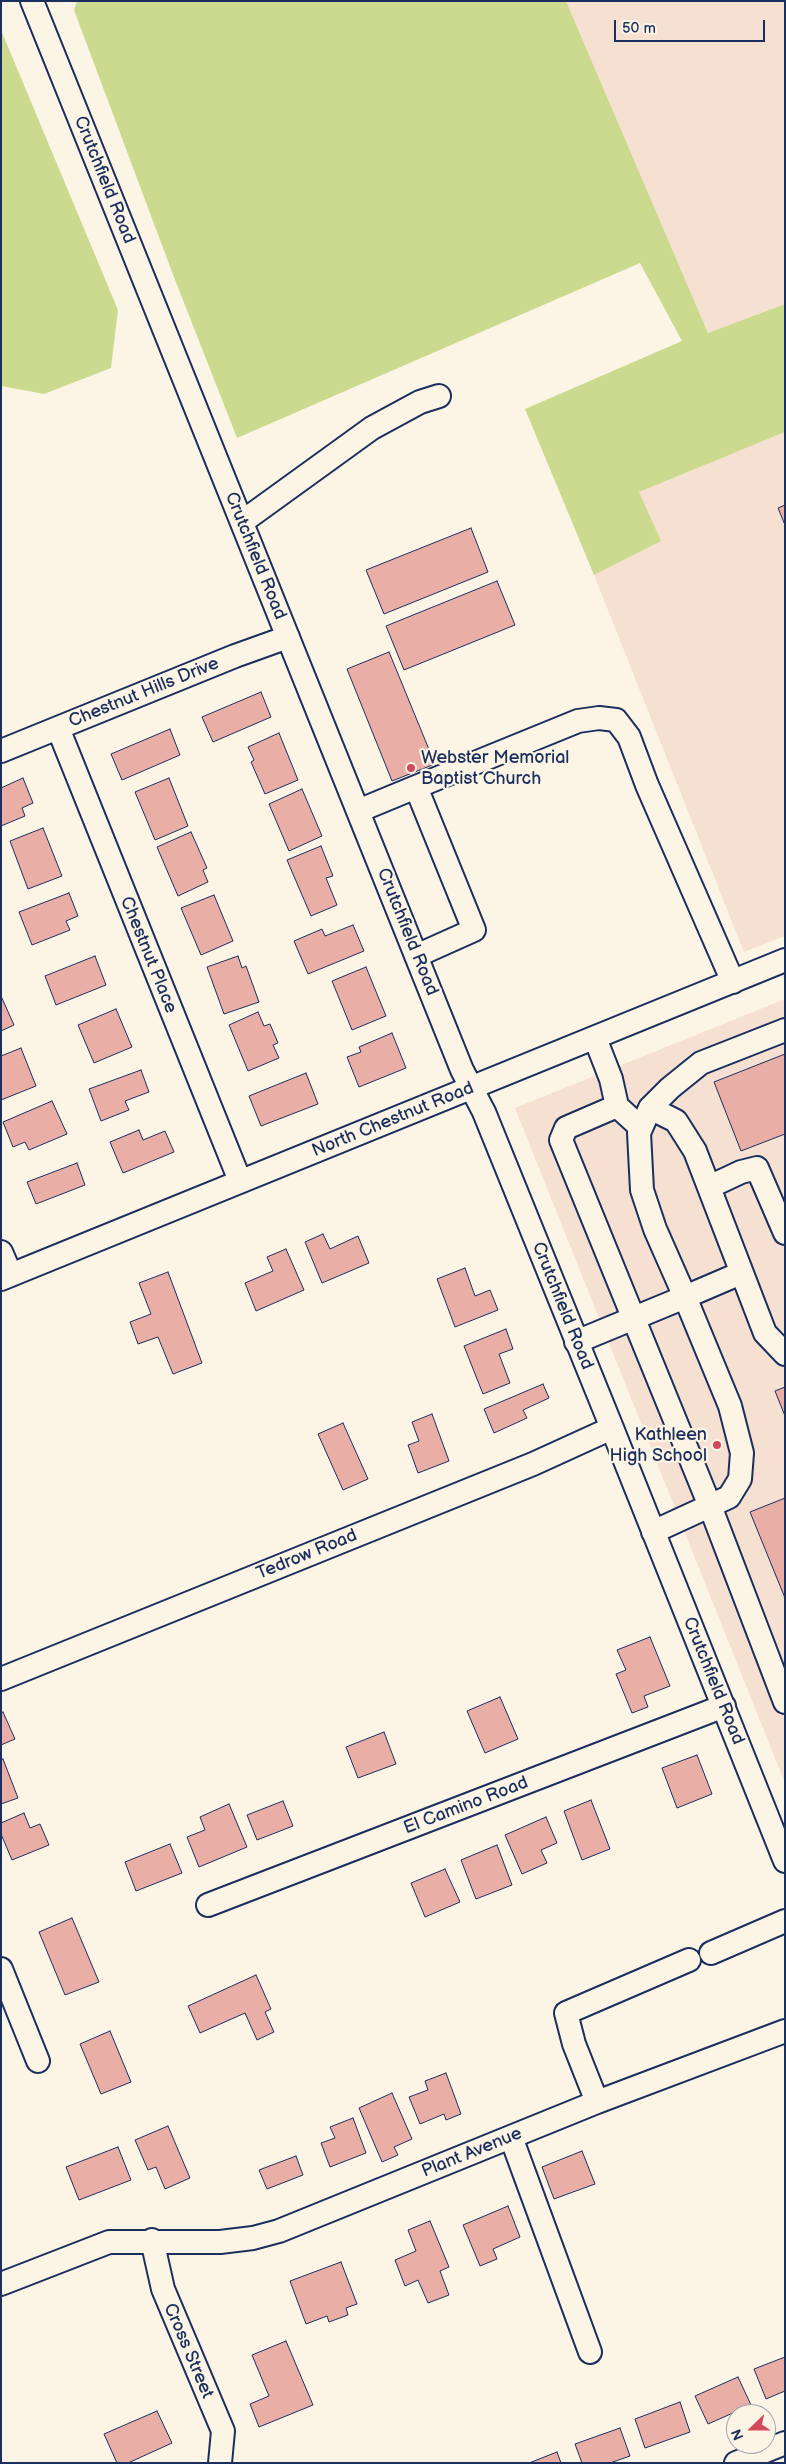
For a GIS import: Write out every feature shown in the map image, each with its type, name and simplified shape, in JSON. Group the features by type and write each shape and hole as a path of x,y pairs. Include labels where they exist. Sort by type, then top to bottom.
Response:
{"street":[{"name":"Crutchfield Road","path":"32,1 416,956 612,1428 785,1861"},
{"path":"242,522 372,428 420,402 439,396"},
{"name":"Chestnut Hills Drive","path":"1,751 235,656 288,637"},
{"path":"358,811 578,721 599,718 616,720 629,737 651,794 733,982"},
{"name":"Chestnut Place","path":"58,728 240,1181"},
{"path":"416,787 474,930 416,956"},
{"name":"North Chestnut Road","path":"6,1277 785,960"},
{"path":"653,1532 728,1497 740,1479 742,1453 730,1406 655,1229 642,1190 645,1118 670,1088 701,1063 785,1030"},
{"path":"594,1038 611,1080 616,1106"},
{"path":"785,1354 764,1333 695,1151 676,1121 645,1118 616,1106 566,1128 561,1140 710,1505 785,1702"},
{"path":"709,1186 740,1172 757,1168 785,1233"},
{"path":"1,1252 6,1277"},
{"path":"576,1342 741,1273"},
{"name":"Tedrow Road","path":"1,1679 515,1471 612,1428"},
{"name":"El Camino Road","path":"208,1906 724,1706"},
{"path":"711,1952 785,1921"},
{"path":"597,2102 574,2044 566,2013 689,1960"},
{"path":"1,1969 38,2061"},
{"name":"Plant Avenue","path":"1,2284 109,2242 152,2240 220,2242 253,2238 279,2231 597,2102 785,2031"},
{"path":"511,2137 590,2352"},
{"name":"Cross Street","path":"152,2240 163,2289 223,2431 220,2462"},
{"path":"736,2463 785,2443"}],"shaded area":[{"path":"566,1 785,1 785,304 708,333"},
{"path":"785,432 785,936 744,952 594,575 660,541 638,492"},
{"name":"Kathleen High School","path":"785,999 785,1783 515,1108"}],"green space":[{"path":"77,1 566,1 708,333 785,304 785,432 639,492 661,541 594,575 525,409 682,341 640,263 237,438 172,272 74,10"},
{"path":"1,30 118,310 111,368 44,394 1,386"}],"building":[{"path":"785,505 785,525 778,508"},
{"path":"471,528 488,572 384,614 366,570"},
{"path":"497,581 515,625 404,670 386,626"},
{"path":"389,652 435,764 392,781 347,669"},
{"path":"261,692 271,717 213,742 202,717"},
{"path":"170,729 180,755 122,780 111,754"},
{"path":"279,733 298,780 265,794 251,762 254,760 248,747"},
{"path":"23,778 33,803 22,808 25,816 1,826 1,788"},
{"path":"169,778 188,826 155,840 135,792"},
{"path":"302,789 322,836 289,851 269,804"},
{"path":"43,828 62,876 28,889 10,841"},
{"path":"191,832 207,868 203,870 208,882 178,896 157,847"},
{"path":"321,846 333,876 326,878 337,905 311,916 287,860"},
{"path":"69,893 78,916 66,921 70,930 32,945 19,912"},
{"path":"214,895 233,941 201,955 181,908"},
{"path":"353,925 364,951 308,974 294,941 322,929 325,936"},
{"path":"95,956 106,985 56,1005 45,976"},
{"path":"238,956 242,968 246,966 259,1002 224,1014 207,967"},
{"path":"366,967 386,1016 352,1030 332,981"},
{"path":"1,996 14,1025 1,1031"},
{"path":"116,1009 132,1047 94,1063 78,1025"},
{"path":"258,1012 264,1026 270,1024 278,1043 273,1045 279,1058 248,1071 229,1025"},
{"path":"392,1033 406,1068 359,1087 347,1057 361,1052 359,1047"},
{"path":"21,1048 36,1086 1,1100 1,1056"},
{"path":"785,1054 785,1134 741,1151 714,1082"},
{"path":"141,1070 149,1092 125,1101 129,1110 101,1121 89,1089"},
{"path":"306,1073 318,1104 261,1126 249,1096"},
{"path":"52,1101 67,1134 29,1150 25,1142 13,1147 3,1122"},
{"path":"139,1130 143,1140 165,1131 174,1152 123,1173 110,1142"},
{"path":"77,1163 85,1185 36,1204 27,1182"},
{"path":"323,1234 330,1249 358,1236 369,1263 322,1283 305,1242"},
{"path":"286,1249 304,1290 256,1311 245,1283 273,1271 267,1257"},
{"path":"465,1268 475,1296 490,1290 498,1310 455,1327 437,1279"},
{"path":"168,1272 202,1363 173,1374 158,1337 138,1344 130,1322 151,1314 139,1283"},
{"path":"506,1329 513,1349 499,1354 510,1383 483,1394 464,1346"},
{"path":"543,1384 549,1398 523,1410 527,1418 494,1433 484,1409"},
{"path":"785,1387 785,1416 775,1391"},
{"path":"432,1414 449,1461 418,1473 408,1445 419,1441 412,1422"},
{"path":"343,1423 368,1479 343,1490 318,1434"},
{"path":"785,1498 785,1598 750,1512"},
{"path":"650,1637 670,1686 644,1696 648,1707 632,1713 616,1674 626,1670 617,1650"},
{"path":"500,1697 518,1739 485,1753 467,1711"},
{"path":"3,1712 15,1739 1,1745 1,1713"},
{"path":"384,1732 396,1764 358,1778 346,1747"},
{"path":"697,1755 712,1794 677,1808 662,1768"},
{"path":"3,1759 18,1798 1,1804 1,1760"},
{"path":"591,1800 610,1849 582,1860 564,1811"},
{"path":"283,1801 293,1826 257,1840 247,1815"},
{"path":"229,1804 247,1847 199,1867 187,1837 205,1830 200,1817"},
{"path":"24,1813 30,1828 40,1824 49,1845 12,1860 1,1834 1,1823"},
{"path":"546,1817 557,1843 541,1850 547,1863 522,1874 505,1835"},
{"path":"170,1844 182,1873 136,1891 125,1862"},
{"path":"497,1845 512,1885 476,1899 461,1860"},
{"path":"445,1869 460,1902 425,1917 411,1883"},
{"path":"72,1918 99,1982 65,1995 39,1932"},
{"path":"256,1975 271,2009 265,2012 274,2032 257,2040 245,2013 200,2033 188,2006"},
{"path":"110,2031 131,2082 101,2094 80,2044"},
{"path":"446,2073 461,2114 446,2120 444,2114 420,2124 409,2097 428,2090 425,2081"},
{"path":"392,2093 412,2139 394,2147 398,2155 382,2162 359,2108"},
{"path":"353,2118 366,2153 330,2167 321,2143 335,2138 330,2127"},
{"path":"168,2126 190,2178 165,2189 156,2167 148,2170 135,2140"},
{"path":"118,2147 131,2180 79,2200 66,2167"},
{"path":"582,2151 595,2184 554,2199 542,2167"},
{"path":"296,2156 303,2175 267,2189 259,2170"},
{"path":"508,2206 520,2237 493,2249 497,2259 480,2266 463,2225"},
{"path":"430,2221 449,2267 440,2271 449,2295 428,2303 418,2280 405,2286 395,2260 416,2251 408,2230"},
{"path":"341,2262 357,2304 346,2308 348,2315 329,2322 327,2316 306,2324 290,2281"},
{"path":"286,2341 313,2405 259,2427 250,2404 269,2396 252,2355"},
{"path":"785,2357 785,2391 766,2399 754,2369"},
{"path":"738,2377 751,2404 726,2404 726,2416 708,2424 695,2396"},
{"path":"680,2402 690,2432 645,2448 635,2419"},
{"path":"157,2411 172,2443 128,2463 117,2463 104,2434"},
{"path":"620,2428 630,2456 610,2463 582,2463 575,2444"},
{"path":"557,2452 561,2463 529,2463"}],"place":[{"name":"Webster Memorial Baptist Church","path":"411,768"},
{"name":"Kathleen High School","path":"717,1445"}]}
